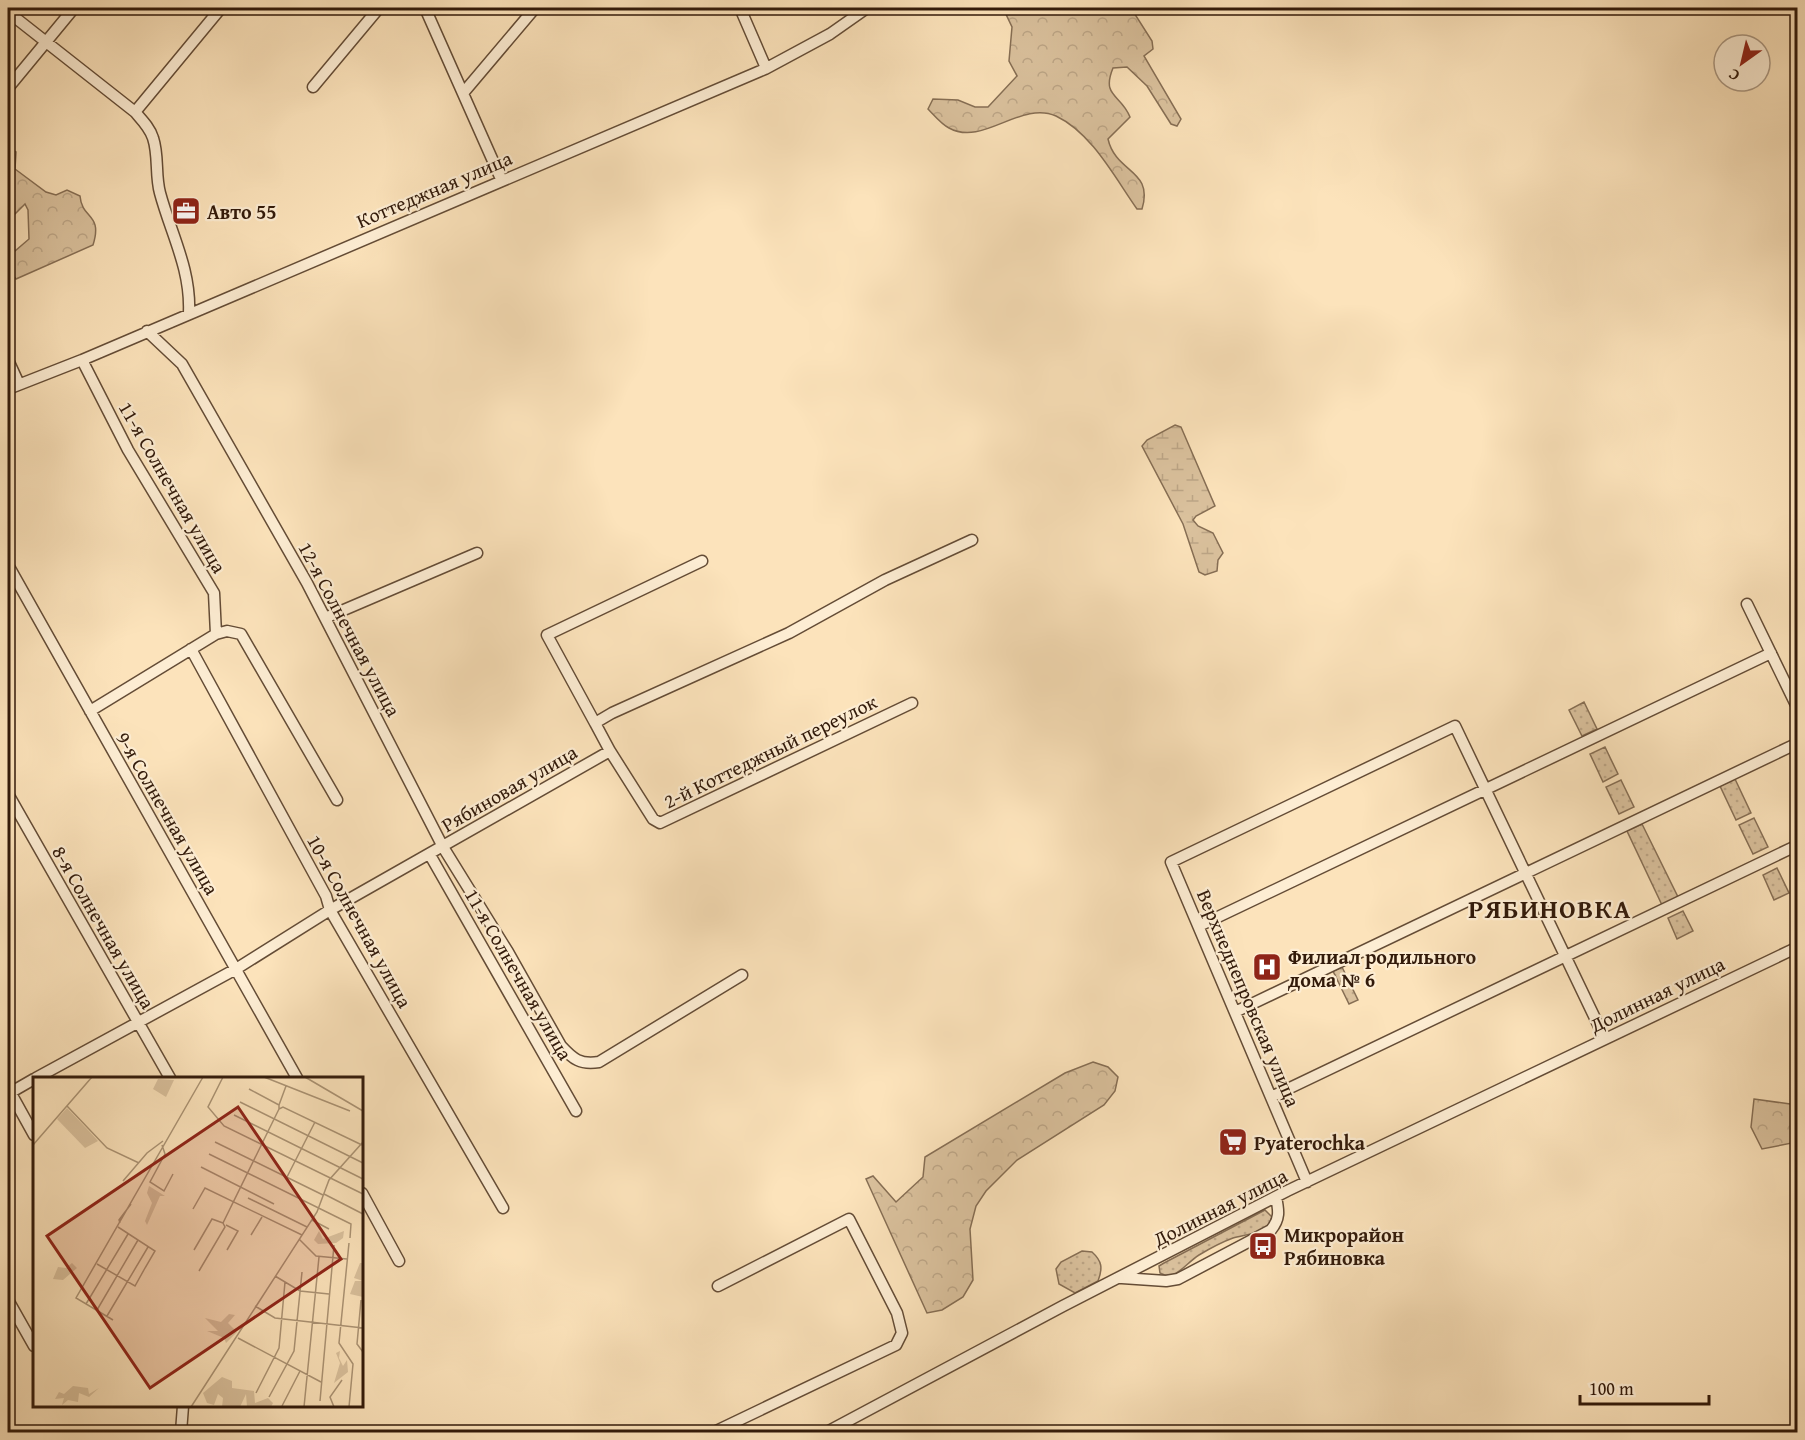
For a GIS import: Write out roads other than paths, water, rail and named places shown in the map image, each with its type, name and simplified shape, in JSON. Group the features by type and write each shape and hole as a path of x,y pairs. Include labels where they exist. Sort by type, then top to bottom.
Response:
{"street":[{"path":"8,88 74,8"},
{"path":"135,112 221,8"},
{"path":"312,87 379,8"},
{"path":"425,8 501,179"},
{"path":"464,92 535,8"},
{"path":"740,8 766,68"},
{"name":"Коттеджная улица","path":"8,388 82,360 501,179 766,68 830,34 867,8"},
{"path":"8,12 135,112 153,137 160,194 181,251 190,292 189,313"},
{"name":"12-я Солнечная улица","path":"147,331 182,364 325,618 443,847 508,952 561,1046 573,1059 586,1064 599,1062 742,975"},
{"path":"8,360 19,384"},
{"name":"11-я Солнечная улица","path":"82,360 128,450 214,593 216,634"},
{"path":"595,723 612,712 789,633 885,580 972,540"},
{"path":"325,618 477,554"},
{"path":"610,751 548,635 702,561"},
{"name":"9-я Солнечная улица","path":"8,565 296,1077"},
{"path":"1747,604 1797,709"},
{"path":"90,711 216,634 227,631 241,634 337,800"},
{"name":"10-я Солнечная улица","path":"191,649 326,896 330,910 503,1208"},
{"path":"1199,926 1771,653"},
{"name":"2-й Коттеджный переулок","path":"610,751 653,819 660,823 912,703"},
{"name":"Верхнеднепровская улица","path":"1307,1182 1172,862 1455,726 1485,789"},
{"path":"1235,1012 1797,743"},
{"name":"Рябиновая улица","path":"39,1077 236,969 330,910 610,751"},
{"path":"1485,789 1605,1039"},
{"name":"8-я Солнечная улица","path":"8,794 169,1077"},
{"path":"1271,1097 1797,845"},
{"name":"11-я Солнечная улица","path":"430,855 576,1111"},
{"name":"Долинная улица","path":"827,1432 1276,1197 1797,947"},
{"name":"Рябиновая улица","path":"8,1092 33,1080"},
{"path":"8,1092 33,1133"},
{"path":"363,1195 399,1261"},
{"path":"1118,1278 1166,1281 1196,1270 1271,1230 1277,1222 1279,1210 1276,1197"},
{"path":"714,1432 896,1345 902,1333 897,1313 849,1219 718,1286"},
{"path":"8,1300 33,1344"},
{"path":"181,1432 183,1407"}],"place":[{"name":"Авто 55","path":"186,211"},
{"name":"Филиал родильного дома № 6","path":"1267,967"},
{"name":"Pyaterochka","path":"1233,1142"},
{"name":"Микрорайон Рябиновка","path":"1263,1246"}],"district":[{"name":"РЯБИНОВКА","path":"1550,908"}]}
